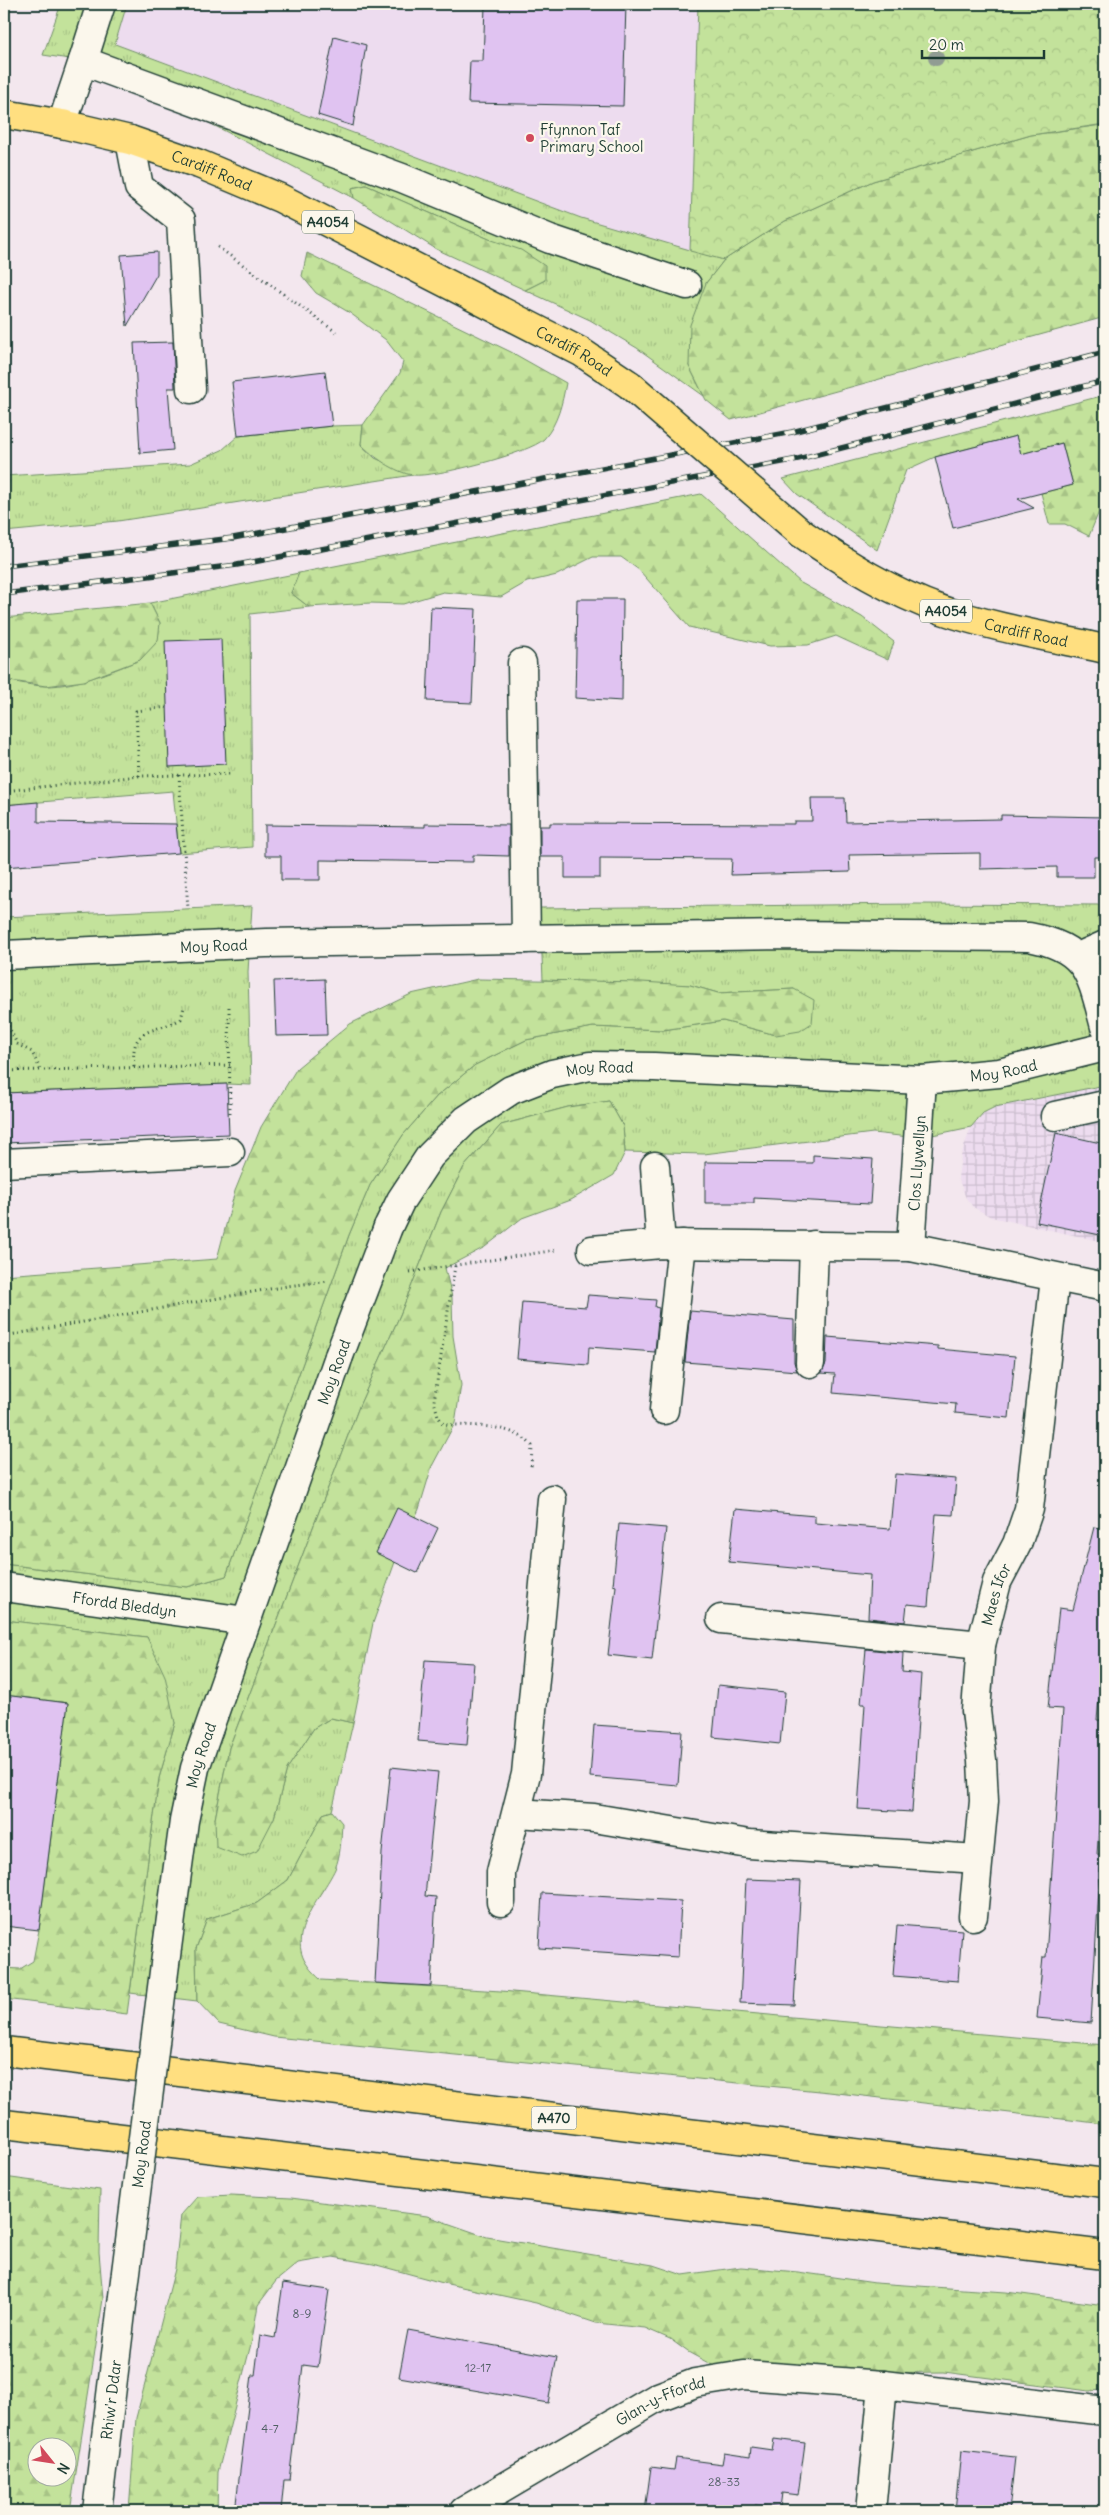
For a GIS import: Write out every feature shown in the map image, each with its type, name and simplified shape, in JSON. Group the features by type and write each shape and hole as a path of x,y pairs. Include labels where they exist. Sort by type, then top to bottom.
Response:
{"main road":[{"name":"Cardiff Road","path":"4,114 62,124 130,140 199,164 280,198 581,352 630,385 801,533 870,577 892,589 942,610 1105,649"},
{"name":"A470","path":"4,2051 1105,2183"},
{"path":"4,2124 1105,2255"}],"street":[{"path":"62,124 101,4"},
{"path":"83,61 402,178 550,239 687,285"},
{"path":"130,140 139,187 181,220 190,389"},
{"path":"522,663 526,939"},
{"name":"Moy Road","path":"4,955 266,943 781,934 1030,936 1054,942 1078,957 1092,980 1105,1026"},
{"path":"1078,957 1105,945"},
{"name":"Moy Road","path":"124,2288 184,1821 196,1768 339,1356 388,1227 401,1200 430,1156 466,1120 511,1090 552,1074 590,1066 654,1067 922,1080 999,1073 1105,1047"},
{"name":"Clos Llywellyn","path":"911,1247 922,1080"},
{"path":"1055,1116 1105,1105"},
{"path":"4,1163 230,1152"},
{"path":"655,1166 671,1244 664,1410"},
{"path":"592,1250 671,1244 911,1247 1105,1287"},
{"path":"810,1363 814,1246"},
{"name":"Maes Ifor","path":"973,1916 984,1801 982,1760 976,1711 982,1645 996,1582 1017,1544 1029,1509 1056,1278"},
{"path":"501,1902 501,1872 526,1774 552,1499"},
{"name":"Ffordd Bleddyn","path":"4,1588 246,1621"},
{"path":"721,1619 982,1645"},
{"path":"517,1813 594,1818 749,1844 978,1859"},
{"name":"Rhiw'r Ddar","path":"97,2511 124,2288"},
{"name":"Glan-y-Ffordd","path":"464,2511 658,2397 695,2383 744,2374 883,2385 1105,2411"},
{"path":"871,2511 883,2385"}],"path":[{"path":"181,220 336,332"},
{"path":"139,776 136,711 167,707"},
{"path":"4,791 139,776 231,774"},
{"path":"178,775 188,909"},
{"path":"134,1066 133,1051 136,1040 148,1029 166,1027 181,1019 184,1007"},
{"path":"229,1007 230,1152"},
{"path":"4,1017 17,1044 32,1052 40,1069"},
{"path":"4,1071 134,1066 230,1065"},
{"path":"406,1272 559,1250"},
{"path":"455,1266 434,1401 438,1416 443,1424 504,1429 523,1435 532,1446 530,1495 552,1499"},
{"path":"4,1336 287,1286 337,1280"}],"shaded area":[{"name":"Ffynnon Taf Primary School","path":"127,4 698,4 690,251 581,218 115,44"},
{"path":"1105,1085 1105,1242 991,1217 973,1207 966,1198 958,1178 961,1156 971,1127 983,1113 995,1107"}],"green space":[{"path":"61,4 127,4 115,44 581,218 724,260 706,283 689,366 704,396 637,348 590,320 525,290 545,280 489,239 366,185 352,188 354,198 109,71 83,61 43,55"},
{"path":"698,4 1105,4 1105,124 1031,135 873,181 785,221 724,260 690,251"},
{"path":"1105,126 1105,317 731,420 706,400 689,366 690,325 706,283 724,260 785,221 873,181 1031,135"},
{"path":"366,185 489,239 521,250 545,266 545,280 525,290 436,249 354,198 352,188"},
{"path":"307,253 511,352 566,383 559,413 549,433 535,445 521,451 460,469 424,475 406,474 371,454 361,444 363,425 400,373 403,362 386,340 350,313 316,293 302,276"},
{"path":"1105,395 1105,497 1089,536 1065,524 1049,524 1041,493 1073,485 1062,443 1021,454 1016,436 935,457 906,470 877,550 797,494 783,479"},
{"path":"363,425 361,445 375,458 413,475 118,521 4,532 4,476 190,464 222,450 238,436 332,426"},
{"path":"701,494 801,583 862,617 894,642 888,660 836,636 808,645 770,646 689,627 639,570 621,557 593,557 557,575 527,582 501,597 443,592 403,604 370,603 309,607 291,593 299,573"},
{"path":"299,573 291,593 309,607 250,614 252,847 179,853 173,791 4,805 4,680 46,686 83,681 106,673 140,660 160,623 150,603"},
{"path":"150,603 160,623 158,641 140,660 84,681 46,686 4,680 4,618"},
{"path":"916,904 1105,905 1105,1085 995,1107 983,1113 971,1127 918,1138 873,1133 704,1154 625,1152 623,1126 609,1101 568,1107 501,1125 464,1167 441,1212 400,1315 360,1404 229,1748 215,1819 274,1818 287,1769 314,1728 331,1718 353,1723 332,1811 323,1814 288,1880 257,1903 207,1919 196,1949 197,2001 130,1993 159,1778 175,1723 147,1637 4,1620 4,1564 187,1587 226,1576 349,1235 370,1185 403,1135 437,1096 475,1065 526,1040 593,1027 663,1030 723,1021 776,1035 794,989 718,993 690,985 543,980 540,908"},
{"path":"252,906 248,972 251,1085 227,1084 4,1093 4,917"},
{"path":"478,979 642,982 690,985 718,993 794,989 814,1000 812,1023 800,1031 776,1035 723,1021 663,1030 593,1027 526,1040 475,1065 437,1096 403,1135 370,1185 349,1235 226,1576 187,1587 4,1564 4,1275 217,1259 235,1191 261,1127 297,1068 350,1024 411,994"},
{"path":"609,1101 623,1126 625,1152 614,1175 571,1200 522,1218 485,1247 445,1268 452,1297 453,1336 461,1385 455,1423 432,1466 419,1509 395,1562 373,1623 353,1723 331,1718 314,1728 287,1769 274,1818 257,1851 242,1857 216,1847 215,1819 229,1748 360,1404 400,1315 441,1212 464,1167 501,1125 568,1107"},
{"path":"4,1620 147,1637 165,1676 175,1723 159,1778 127,2014 4,1999 4,1968 20,1969 33,1961 39,1930 68,1703 4,1695"},
{"path":"332,1811 342,1823 338,1858 335,1869 308,1916 300,1941 302,1954 308,1966 321,1980 501,1991 1105,2045 1105,2124 829,2092 274,2037 219,2024 197,2001 196,1949 207,1919 257,1903 288,1880 323,1814"},
{"path":"4,2177 100,2190 99,2252 103,2299 78,2460 78,2438 28,2438 28,2488 74,2488 70,2511 7,2511 8,2455 4,2425"},
{"path":"231,2195 291,2198 427,2216 487,2237 653,2265 683,2275 741,2267 798,2272 875,2283 1006,2292 1105,2305 1105,2390 1089,2391 944,2372 855,2373 809,2364 771,2370 725,2372 688,2352 670,2339 645,2328 596,2323 536,2303 443,2283 373,2264 333,2257 298,2263 276,2281 258,2305 252,2340 218,2472 217,2511 129,2511 136,2418 175,2269 181,2215 197,2197"},
{"path":"4,2425 8,2455 7,2511 4,2511"}],"building":[{"path":"514,4 626,4 623,106 468,103 470,61 483,61 485,6 514,6"},
{"path":"334,36 366,45 353,126 318,115"},
{"path":"157,252 157,274 127,326 121,255"},
{"path":"173,342 175,388 168,388 173,450 140,453 134,343"},
{"path":"325,371 332,426 238,436 232,382"},
{"path":"1016,436 1021,454 1062,443 1073,485 1018,499 1034,508 953,528 935,457"},
{"path":"577,599 623,599 622,701 575,698"},
{"path":"431,607 476,609 472,703 427,701"},
{"path":"221,639 226,764 169,767 165,641"},
{"path":"811,798 845,798 846,822 1001,819 1001,815 1105,817 1105,857 1094,857 1094,877 1057,877 1057,867 980,869 980,853 849,855 850,872 731,875 732,859 600,858 600,878 565,878 565,857 540,857 540,826 550,826 550,823 794,824 794,821 812,821"},
{"path":"38,802 38,822 176,824 179,853 4,867 4,805"},
{"path":"425,824 509,825 509,856 473,855 473,862 320,860 320,880 281,880 281,856 265,856 265,825 425,827"},
{"path":"325,979 327,1035 276,1036 274,981"},
{"path":"227,1084 229,1134 4,1143 4,1093"},
{"path":"1056,1133 1105,1144 1105,1236 1037,1222"},
{"path":"813,1155 873,1159 870,1204 754,1198 754,1203 705,1203 705,1162 813,1163"},
{"path":"588,1295 656,1300 655,1307 659,1308 655,1352 589,1347 588,1365 517,1359 522,1302 586,1307"},
{"path":"690,1311 794,1320 794,1362 797,1371 685,1362"},
{"path":"827,1337 938,1346 938,1349 1015,1356 1009,1418 955,1413 956,1404 833,1393 835,1374 821,1373 826,1364"},
{"path":"895,1474 956,1479 953,1515 936,1514 928,1606 907,1604 905,1622 868,1618 870,1575 729,1562 735,1509 815,1516 815,1523 890,1529"},
{"path":"397,1508 438,1528 417,1573 376,1553"},
{"path":"619,1524 666,1528 652,1660 608,1655 616,1586 613,1585"},
{"path":"1094,1527 1105,1529 1105,1634 1097,1720 1105,1720 1105,1739 1097,1855 1101,1855 1091,2023 1037,2018 1043,1957 1046,1957 1063,1709 1048,1708 1059,1608 1073,1610"},
{"path":"866,1649 903,1653 902,1672 921,1674 912,1812 858,1809 865,1704 861,1704"},
{"path":"425,1660 474,1663 467,1745 418,1741"},
{"path":"718,1685 785,1692 780,1744 713,1737"},
{"path":"4,1695 68,1703 39,1930 4,1926"},
{"path":"594,1725 682,1731 678,1785 590,1777"},
{"path":"391,1767 438,1772 425,1896 436,1897 431,1986 375,1983 382,1853"},
{"path":"746,1879 801,1881 794,2005 740,2003"},
{"path":"542,1893 681,1901 678,1957 539,1948"},
{"path":"897,1925 962,1930 958,1981 893,1976"},
{"path":"283,2283 329,2290 318,2367 303,2365 289,2480 284,2480 281,2511 235,2511 252,2375 255,2375 260,2335 275,2338"},
{"path":"408,2330 557,2357 548,2403 399,2377"},
{"path":"774,2439 805,2443 798,2495 782,2493 780,2508 755,2505 754,2510 726,2506 725,2511 645,2511 651,2467 674,2470 676,2458 722,2464 724,2453 750,2457 751,2447 772,2450"},
{"path":"961,2451 1015,2457 1009,2511 955,2511"}],"railway":[{"path":"4,566 233,538 792,432 1105,352"},
{"path":"4,594 237,565 798,459 1105,381"}],"place":[{"name":"Ffynnon Taf Primary School","path":"530,138"}]}
